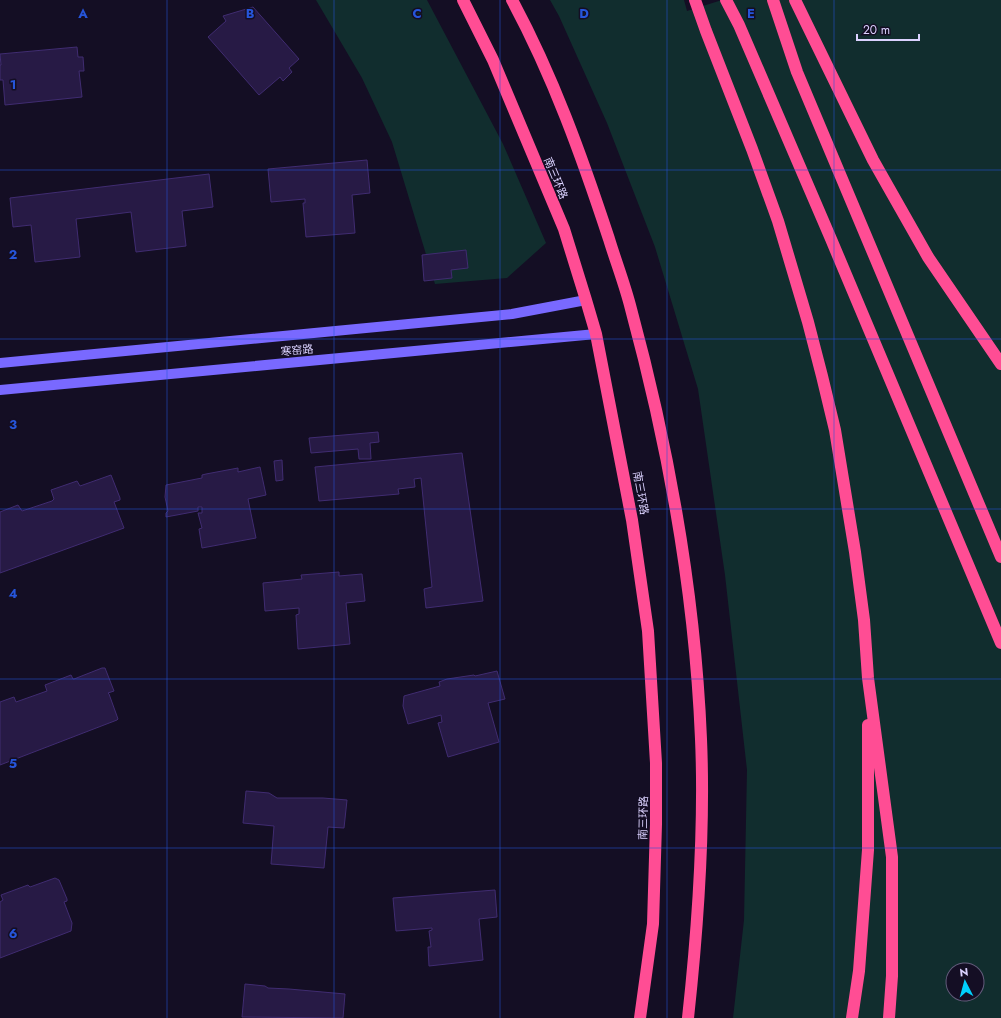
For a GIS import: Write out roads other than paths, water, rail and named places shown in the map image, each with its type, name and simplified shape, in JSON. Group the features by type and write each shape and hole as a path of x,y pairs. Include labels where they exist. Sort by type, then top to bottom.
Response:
{"highway":[{"name":"南三环路","path":"463,0 493,60 564,229 596,334 632,520 648,631 656,763 653,917 640,1018"},
{"path":"512,0 550,80 579,151 631,307 655,405 673,492 697,668 701,741 702,812 700,883 694,967 688,1018"},
{"path":"695,0 778,221 804,308 835,430 855,552 864,620 868,678 892,857 892,976 889,1018"},
{"path":"726,0 739,25 831,239 1001,643"},
{"path":"773,0 797,72 1001,557"},
{"path":"795,0 873,160 928,256 1001,364"},
{"path":"852,1018 859,971 868,850 868,678"}],"street":[{"name":"寒窑路","path":"0,363 512,314 586,300"},
{"name":"寒窑路","path":"0,390 596,334"}]}
